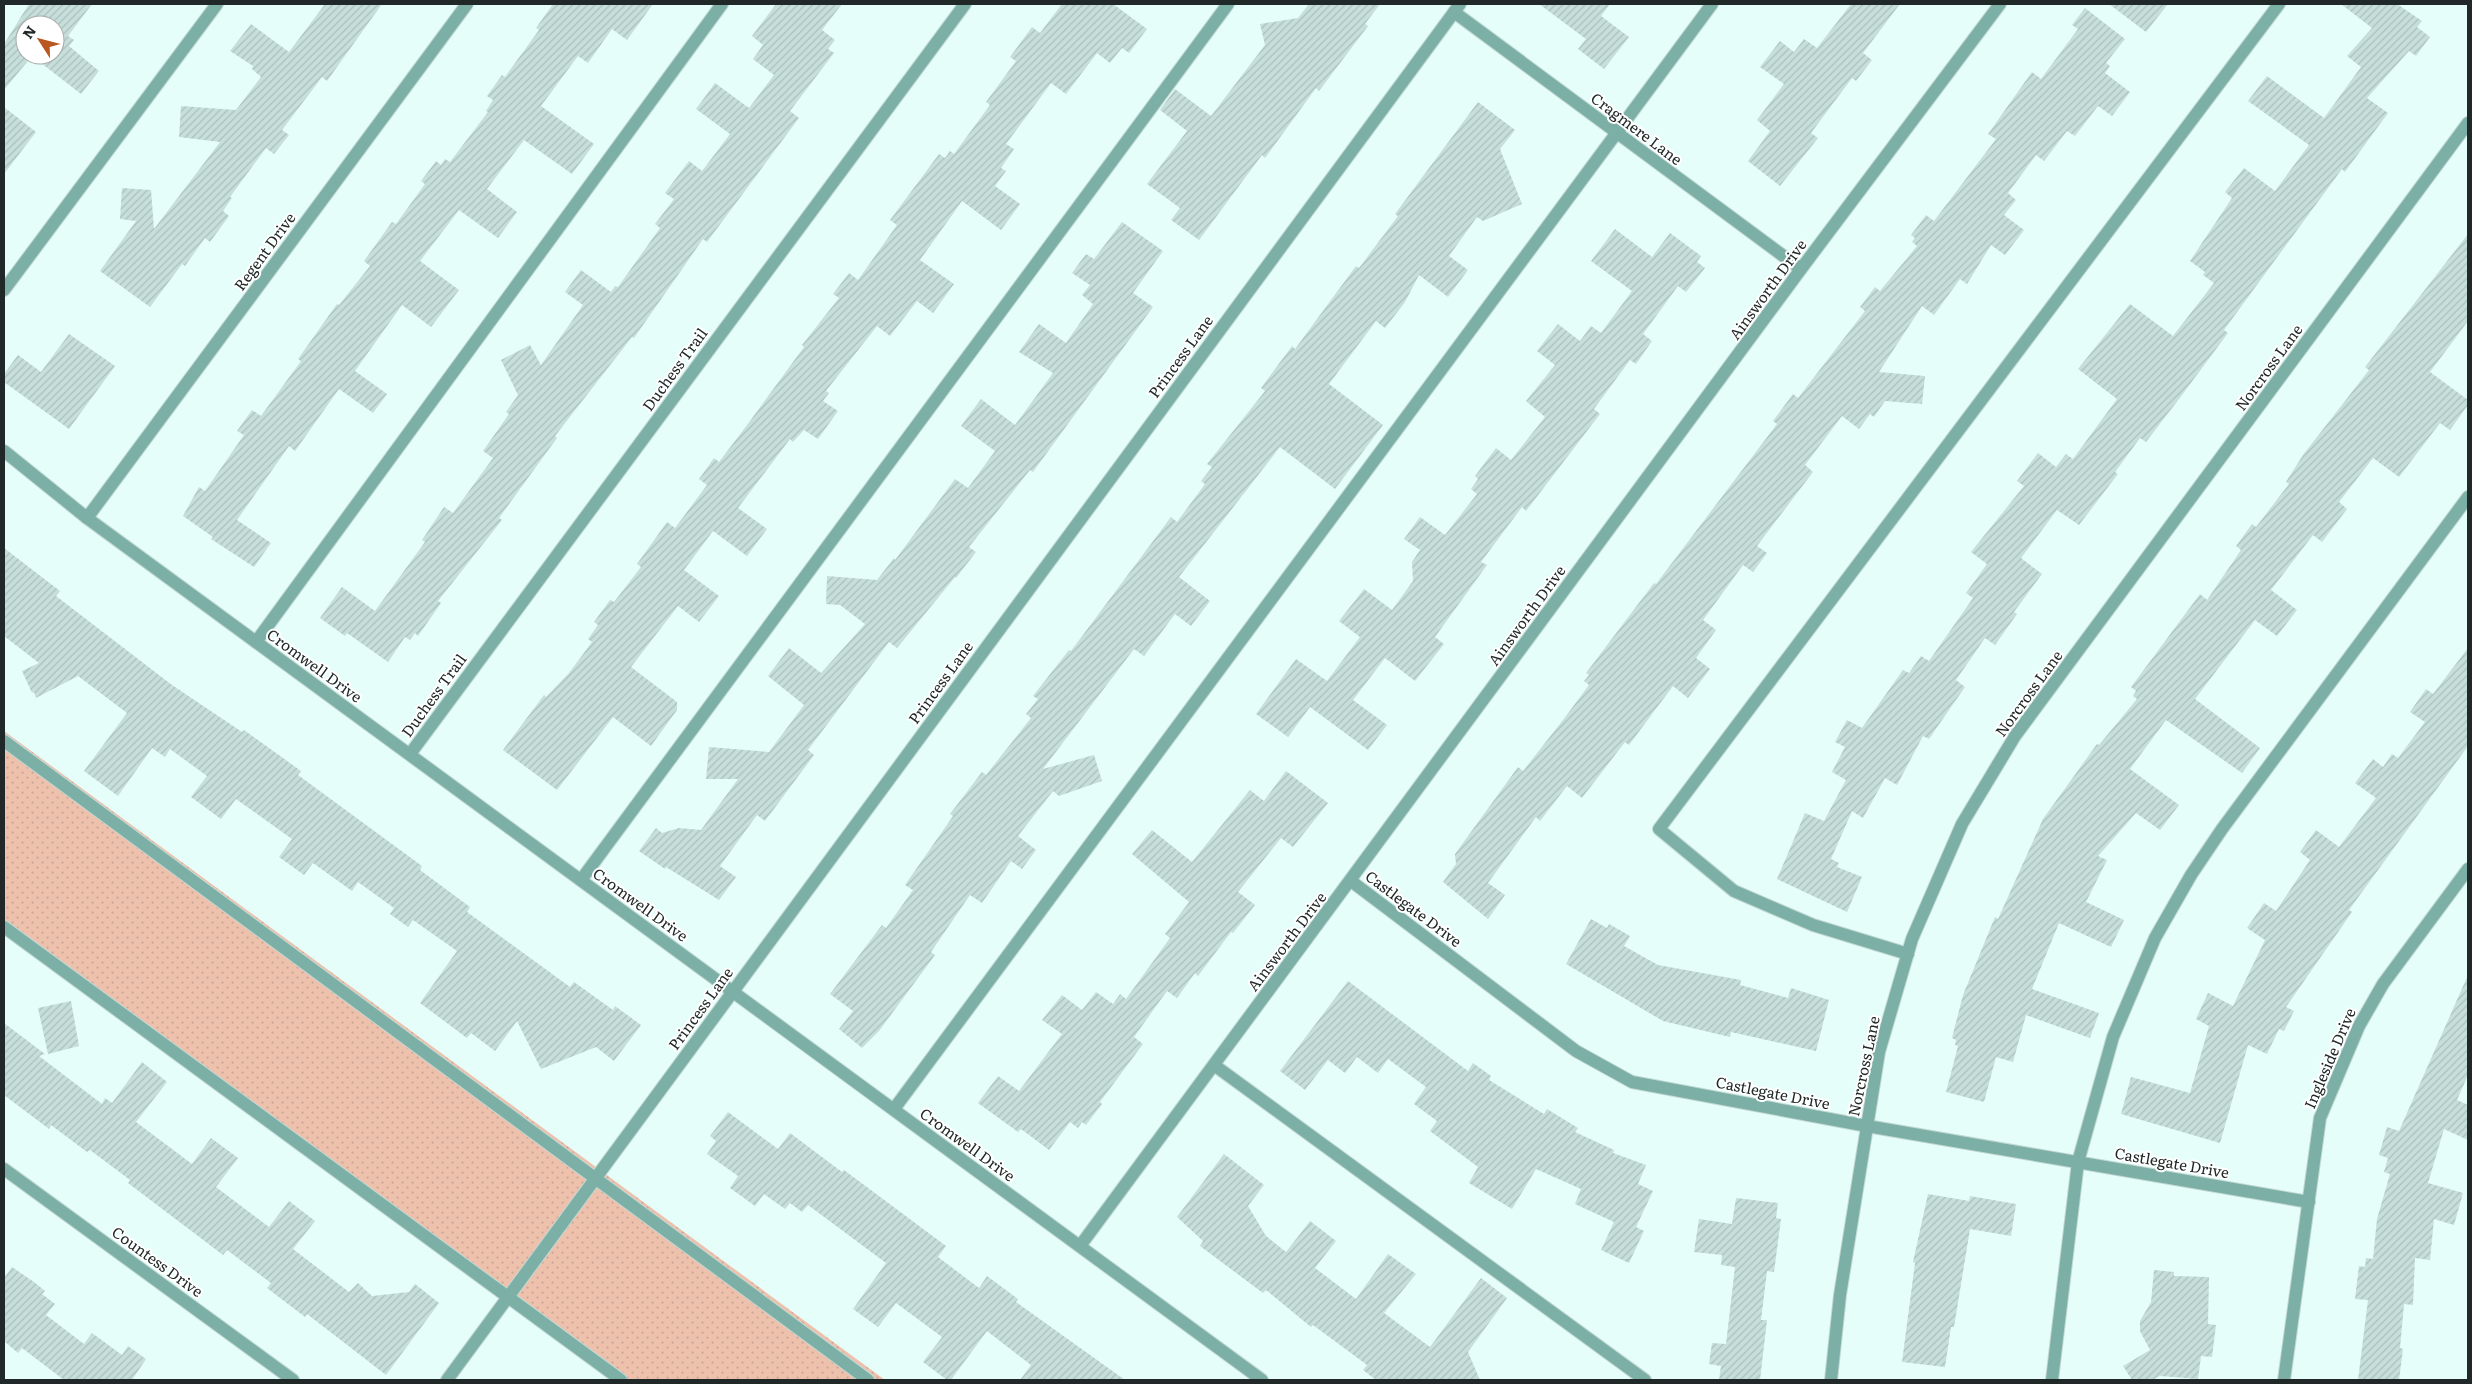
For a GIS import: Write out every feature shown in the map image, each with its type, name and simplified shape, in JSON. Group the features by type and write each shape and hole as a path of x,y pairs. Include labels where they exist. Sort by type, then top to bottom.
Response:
{"street":[{"path":"4,290 217,4"},
{"name":"Regent Drive","path":"87,518 467,4"},
{"path":"256,642 722,4"},
{"name":"Duchess Trail","path":"410,754 965,4"},
{"path":"581,880 1228,4"},
{"path":"894,1109 1712,4"},
{"name":"Ainsworth Drive","path":"1080,1246 1801,269 2000,4"},
{"path":"1908,954 1813,924 1734,891 1659,830 2279,4"},
{"name":"Cragmere Lane","path":"1457,8 1616,132 1801,269"},
{"name":"Princess Lane","path":"447,1380 1457,8"},
{"name":"Norcross Lane","path":"1831,1380 1840,1295 1880,1052 1912,939 1962,824 2015,736 2468,123"},
{"name":"Cromwell Drive","path":"4,451 87,518 1262,1380"},
{"path":"2052,1380 2078,1162 2114,1037 2155,938 2191,875 2222,830 2468,497"},
{"path":"4,741 594,1180 868,1380"},
{"name":"Ingleside Drive","path":"2284,1380 2320,1118 2359,1026 2383,984 2468,869"},
{"name":"Castlegate Drive","path":"1351,881 1576,1051 1632,1082 1867,1126 2309,1202"},
{"path":"4,927 621,1380"},
{"path":"1214,1065 1645,1380"},
{"name":"Countess Drive","path":"4,1169 293,1380"}],"shaded area":[{"path":"4,731 885,1380 624,1380 4,923"}],"building":[{"path":"29,4 92,4 68,36 74,40 69,46 99,71 81,94 44,65 65,65 65,15 22,15"},
{"path":"325,4 382,4 327,81 322,77 282,130 289,135 274,154 266,148 230,197 232,198 223,211 229,216 210,242 205,238 185,266 182,264 150,307 100,271 136,221 120,219 122,188 151,190 154,229 220,142 179,137 181,106 236,110 261,77 252,69 253,66 230,51 251,24 289,52"},
{"path":"553,4 653,4 627,40 612,29 588,63 578,56 541,106 594,144 572,174 524,140 487,189 517,212 498,238 459,210 420,261 459,290 431,327 402,305 355,371 387,394 373,413 339,389 295,451 289,446 237,520 271,543 254,567 211,539 213,537 183,516 199,487 205,491 244,435 237,431 252,410 261,416 301,361 298,359 337,304 339,305 370,266 364,261 392,222 396,224 425,184 421,181 436,161 441,165 445,159 450,162 488,112 486,111 493,100 487,96 502,75 505,77 539,30 536,28"},
{"path":"776,4 842,4 822,30 835,40 828,49 834,53 790,111 799,118 707,242 703,239 634,338 632,337 555,436 557,438 499,518 502,520 438,601 441,603 418,636 415,633 410,640 405,637 388,662 347,633 345,636 320,618 342,587 375,611 425,542 422,540 444,507 453,513 493,458 483,451 509,414 506,412 518,395 501,360 530,345 541,365 583,305 565,292 581,270 611,292 615,286 618,287 660,228 655,224 674,199 665,193 689,161 702,171 730,134 696,109 715,83 749,108 774,75 753,59 763,45 752,36"},
{"path":"1062,4 1113,4 1147,29 1129,53 1122,48 1110,63 1097,53 1066,94 1051,83 1006,144 1014,149 1001,168 1006,171 995,186 1020,204 1001,230 962,201 920,260 954,284 933,313 917,301 890,336 877,326 826,391 829,393 823,401 838,411 818,439 804,430 793,442 790,439 738,508 767,529 747,556 713,531 684,570 719,596 699,622 678,606 631,667 677,702 677,710 651,746 613,717 557,790 503,750 544,695 546,697 569,673 592,642 588,639 598,625 594,622 610,600 614,602 641,567 637,564 667,522 675,528 707,485 699,479 714,458 719,462 804,347 802,345 839,298 833,294 849,273 858,280 897,225 890,220 939,154 945,158 950,151 954,154 990,105 986,102 1016,61 1010,57 1032,27 1040,33"},
{"path":"1309,4 1380,4 1365,24 1368,26 1319,91 1316,88 1265,158 1262,155 1199,240 1171,220 1180,208 1147,184 1187,131 1160,110 1175,89 1211,116 1265,45 1260,24 1298,18"},
{"path":"1539,4 1610,4 1601,16 1629,37 1604,69 1578,49 1586,39"},
{"path":"1851,4 1900,4 1863,53 1872,60 1856,81 1852,78 1811,133 1818,138 1780,186 1748,161 1770,131 1757,120 1784,84 1760,67 1780,41 1794,52 1804,39 1817,48"},
{"path":"2109,4 2168,4 2146,32"},
{"path":"2341,4 2397,4 2422,21 2417,27 2430,37 2416,56 2409,51 2367,98 2388,113 2345,172 2342,169 2224,330 2228,333 2179,399 2146,442 2140,438 2115,472 2118,474 2079,525 2057,510 2021,558 2042,574 2014,612 2017,614 1995,645 1985,638 1956,680 1965,687 1929,739 1923,736 1897,785 1885,778 1863,818 1852,811 1831,859 1839,863 1837,867 1862,877 1847,912 1777,879 1805,813 1824,821 1846,780 1832,772 1845,747 1835,742 1847,720 1862,728 1903,670 1909,673 1921,656 1929,661 1973,598 1966,593 1987,564 1971,552 2024,486 2017,481 2038,453 2056,467 2066,454 2073,459 2117,399 2078,369 2130,304 2173,336 2214,283 2203,275 2205,272 2190,261 2232,198 2225,192 2244,168 2275,191 2309,145 2248,101 2267,76 2324,118 2361,67 2347,56 2372,28"},
{"path":"2085,8 2125,39 2106,63 2110,66 2105,73 2130,92 2112,116 2098,106 2075,136 2067,131 2044,161 2036,155 2008,193 2016,200 2004,215 2024,230 2005,255 1991,245 1967,284 1960,279 1934,315 1922,306 1879,372 1925,376 1922,404 1885,401 1874,417 1870,414 1859,429 1842,416 1805,465 1813,472 1757,546 1767,553 1753,572 1743,565 1703,620 1716,630 1696,658 1710,669 1688,698 1673,686 1629,745 1625,742 1582,798 1567,786 1540,821 1536,817 1488,883 1505,895 1488,919 1443,882 1456,864 1455,854 1518,767 1523,771 1589,685 1584,681 1589,675 1586,673 1777,424 1773,421 1793,394 1798,398 1865,311 1860,307 1875,287 1880,291 1917,246 1912,242 1915,238 1911,235 1926,215 1934,221 1996,139 1988,134 2032,72 2041,79 2078,29 2072,25"},
{"path":"15,26 15,65 25,65 4,90 4,44"},
{"path":"1478,102 1515,130 1500,149 1522,204 1483,221 1477,217 1449,256 1468,270 1448,297 1419,275 1405,302 1385,328 1376,321 1329,384 1383,425 1335,489 1280,447 1179,577 1210,601 1191,626 1175,614 1144,656 1134,649 1043,769 1094,755 1102,781 1059,796 1053,791 1018,836 1036,850 1022,869 1011,861 982,903 970,895 931,952 935,955 879,1031 862,1048 839,1029 853,1011 830,994 882,925 886,928 913,890 905,885 953,816 950,814 982,772 986,775 1031,718 1026,714 1038,699 1033,696 1069,650 1071,651 1171,517 1177,522 1205,484 1201,481 1212,467 1207,464 1265,391 1261,388 1292,346 1295,349 1356,266 1359,268 1398,216 1395,214"},
{"path":"4,107 36,132 4,174"},
{"path":"1122,222 1163,251 1133,293 1153,307 1033,472 1030,470 969,547 976,552 956,578 897,648 889,642 808,750 814,755 765,821 757,815 720,866 736,877 719,900 666,867 665,869 639,851 656,828 662,833 679,828 701,830 738,779 706,779 709,747 769,752 804,705 768,676 789,648 821,673 865,624 840,605 826,604 827,576 877,580 894,558 895,560 955,479 968,488 995,451 961,426 981,399 1015,425 1053,373 1019,352 1039,324 1066,343 1093,304 1082,295 1090,285 1072,273 1086,254 1094,259"},
{"path":"1615,229 1652,257 1670,233 1701,256 1697,262 1705,268 1686,292 1678,286 1643,334 1652,341 1636,364 1630,360 1594,409 1600,414 1526,511 1522,507 1481,562 1487,565 1435,637 1444,644 1415,681 1385,658 1353,700 1387,725 1368,750 1310,707 1288,737 1256,714 1296,659 1327,681 1360,637 1339,621 1364,589 1392,610 1413,581 1412,562 1420,550 1404,539 1420,517 1445,535 1477,494 1471,489 1478,479 1475,476 1496,448 1511,460 1545,417 1526,401 1555,365 1537,351 1558,324 1580,341 1591,326 1601,333 1632,291 1591,261"},
{"path":"2468,234 2468,321 2430,372 2468,400 2468,405 2450,430 2440,423 2399,477 2373,458 2339,502 2347,509 2322,542 2313,535 2271,590 2297,610 2277,636 2255,620 2195,699 2260,748 2242,773 2166,720 2130,769 2179,805 2160,830 2136,813 2098,856 2107,860 2086,902 2124,920 2111,947 2059,923 2032,989 2099,1013 2090,1038 2026,1015 2013,1062 1996,1057 1984,1102 1946,1092 1958,1046 1955,1045 1956,1040 1952,1038 1963,995 1995,917 1998,919 2043,819 2097,744 2099,745 2137,699 2133,696 2136,691 2131,687 2200,594 2207,600 2241,550 2236,546 2252,524 2256,527 2289,484 2286,482 2303,455 2369,370 2365,367"},
{"path":"69,334 115,366 69,429 4,382 4,374 18,355 41,372"},
{"path":"4,548 60,591 56,596 172,685 242,732 244,730 301,771 298,775 422,866 420,870 470,907 467,912 570,987 574,982 613,1010 615,1006 641,1025 614,1061 596,1047 541,1069 517,1021 495,1051 471,1033 467,1038 420,1003 457,951 413,920 408,927 390,914 394,908 358,882 352,891 313,863 304,875 279,857 292,839 236,799 221,819 191,797 207,776 170,749 165,757 152,748 118,796 84,771 127,713 78,676 36,698 34,692 32,693 22,671 39,663 4,636"},
{"path":"2468,648 2468,746 2349,910 2352,912 2286,1007 2294,1011 2284,1031 2279,1029 2267,1054 2248,1045 2220,1143 2121,1114 2131,1077 2190,1093 2209,1026 2196,1019 2208,993 2233,1006 2265,940 2247,928 2264,903 2276,911 2310,860 2300,852 2316,830 2339,847 2376,798 2355,783 2373,759 2383,767 2392,754 2398,758 2425,722 2410,712 2426,689 2433,694"},
{"path":"1286,771 1328,803 1293,847 1281,838 1238,892 1255,905 1233,933 1231,932 1198,976 1195,973 1177,998 1167,991 1134,1037 1143,1044 1100,1102 1102,1104 1086,1125 1082,1122 1078,1128 1070,1122 1049,1150 1021,1129 1018,1132 978,1103 998,1076 1019,1091 1062,1034 1042,1020 1062,995 1082,1010 1096,992 1113,1004 1120,994 1126,999 1170,938 1165,934 1189,902 1132,854 1152,830 1192,862 1250,790 1264,801"},
{"path":"1591,919 1607,928 1609,924 1630,936 1624,946 1658,965 1741,980 1740,985 1788,998 1791,988 1829,1000 1816,1051 1731,1032 1730,1037 1663,1021 1566,964"},
{"path":"2468,975 2468,1075 2457,1100 2468,1105 2468,1140 2444,1129 2428,1183 2463,1193 2454,1225 2434,1219 2430,1260 2415,1258 2413,1305 2404,1304 2400,1348 2403,1349 2399,1380 2358,1380 2368,1300 2355,1299 2359,1266 2365,1267 2366,1258 2373,1259 2377,1219 2390,1174 2384,1172 2388,1158 2379,1155 2387,1127 2399,1131"},
{"path":"1348,981 1468,1071 1473,1063 1491,1076 1489,1080 1544,1114 1547,1109 1578,1128 1575,1132 1614,1150 1613,1153 1646,1165 1638,1184 1653,1191 1636,1227 1644,1231 1629,1263 1601,1250 1614,1222 1575,1204 1581,1189 1536,1169 1512,1209 1469,1183 1478,1167 1430,1131 1437,1121 1414,1104 1426,1087 1388,1059 1378,1073 1357,1057 1345,1073 1328,1060 1305,1090 1280,1071"},
{"path":"71,1001 79,1046 48,1054 38,1008"},
{"path":"4,1023 45,1054 39,1056 102,1104 105,1098 112,1103 142,1062 167,1082 136,1122 192,1164 211,1138 238,1158 216,1187 269,1227 289,1201 315,1221 293,1249 349,1292 358,1283 372,1296 409,1292 415,1284 439,1303 386,1375 307,1314 305,1317 267,1288 271,1283 227,1250 223,1255 128,1183 130,1180 90,1150 87,1152 51,1125 49,1129 4,1095"},
{"path":"728,1112 778,1149 790,1133 842,1172 844,1170 946,1246 938,1257 979,1288 987,1276 1018,1299 1016,1302 1125,1380 1020,1380 1031,1365 987,1331 951,1380 947,1380 923,1362 942,1337 896,1303 878,1327 853,1309 886,1263 808,1205 802,1212 790,1203 785,1209 764,1194 755,1206 730,1188 738,1176 707,1154 716,1141 710,1136"},
{"path":"1224,1154 1264,1185 1248,1206 1266,1236 1286,1252 1310,1221 1336,1241 1315,1268 1356,1299 1388,1254 1416,1274 1384,1313 1430,1347 1481,1278 1507,1298 1468,1352 1480,1380 1376,1380 1363,1370 1367,1365 1313,1325 1311,1327 1266,1290 1263,1293 1200,1246 1203,1241 1177,1217"},
{"path":"1928,1194 1969,1201 1970,1196 2016,1204 2011,1236 1970,1229 1954,1327 1951,1327 1945,1367 1902,1362 1915,1263 1913,1262"},
{"path":"1736,1198 1778,1203 1776,1218 1781,1219 1774,1272 1767,1271 1761,1320 1767,1320 1760,1380 1719,1380 1721,1366 1709,1364 1712,1343 1726,1344 1735,1267 1721,1265 1722,1255 1694,1252 1699,1219 1732,1224"},
{"path":"12,1267 45,1291 42,1294 55,1304 46,1315 84,1344 92,1333 122,1355 128,1346 146,1359 132,1380 64,1380 22,1348 18,1353 4,1341 4,1278"},
{"path":"2154,1270 2174,1272 2174,1276 2209,1277 2208,1324 2216,1325 2212,1357 2201,1356 2198,1379 2160,1376 2152,1380 2132,1380 2123,1366 2150,1350 2140,1331 2140,1321 2151,1302"}]}
